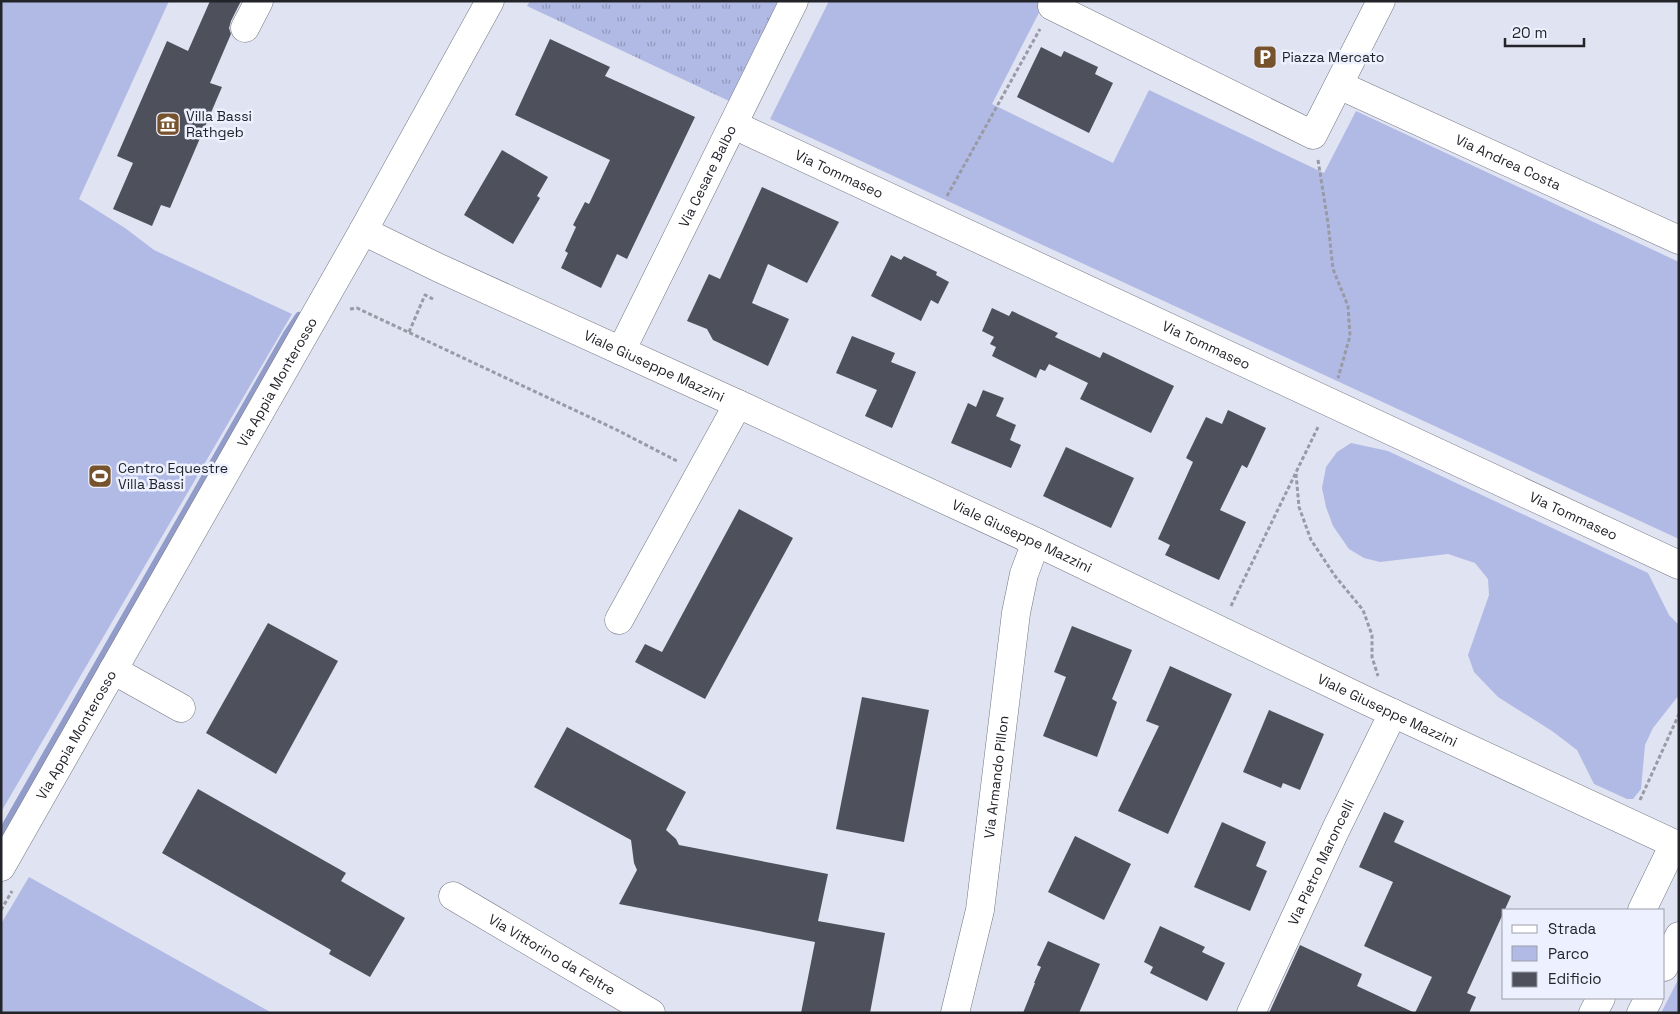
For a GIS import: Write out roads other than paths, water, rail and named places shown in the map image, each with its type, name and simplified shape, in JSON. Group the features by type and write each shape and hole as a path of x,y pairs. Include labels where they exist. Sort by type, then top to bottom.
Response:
{"street":[{"path":"245,28 259,1"},
{"name":"Via Appia Monterosso","path":"8,877 113,670 363,231 490,1"},
{"name":"Via Cesare Balbo","path":"620,352 794,1"},
{"path":"1054,4 1313,135 1382,1"},
{"name":"Via Andrea Costa","path":"1339,84 1679,240"},
{"name":"Via Tommaseo","path":"734,125 1679,565"},
{"name":"Viale Giuseppe Mazzini","path":"363,231 620,352 738,404 1036,542 1393,713 1676,845"},
{"path":"619,620 738,404"},
{"name":"Via Armando Pillon","path":"955,1013 980,910 1016,613 1024,574 1036,542"},
{"path":"113,670 181,708"},
{"name":"Via Pietro Maroncelli","path":"1251,1013 1340,820 1393,713"},
{"path":"1643,909 1676,845"},
{"name":"Via Vittorino da Feltre","path":"454,896 651,1013"},
{"path":"1665,965 1679,936"},
{"path":"1594,1013 1601,999"},
{"path":"1641,1013 1648,999"}],"waterway":[{"path":"1,834 299,316"}],"place":[{"name":"Piazza Mercato","path":"1265,57"},
{"name":"Villa Bassi Rathgeb","path":"168,124"},
{"name":"Centro Equestre Villa Bassi","path":"100,476"}]}
